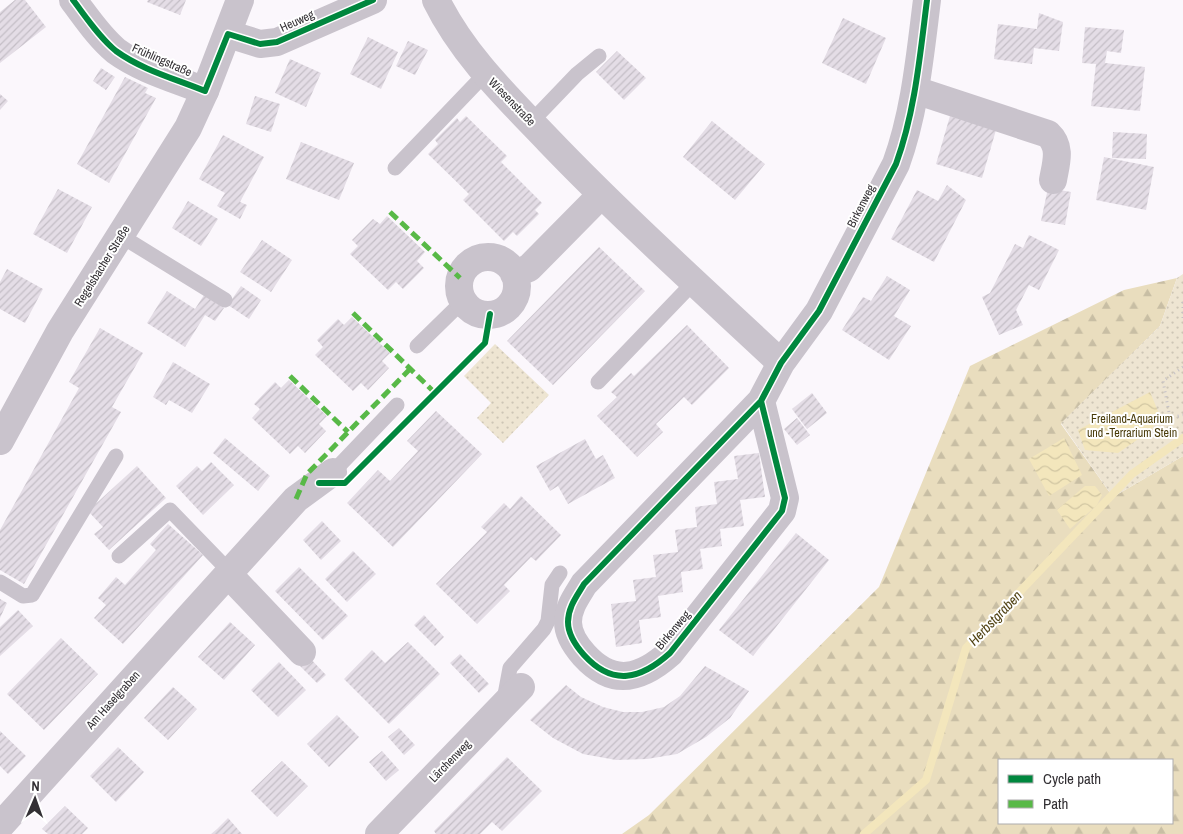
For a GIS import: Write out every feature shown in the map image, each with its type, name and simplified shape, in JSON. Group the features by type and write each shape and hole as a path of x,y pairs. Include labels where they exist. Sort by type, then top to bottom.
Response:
{"street":[{"name":"Frühlingstraße","path":"73,0 96,30 116,50 137,64 205,91"},
{"name":"Regelsbacher Straße","path":"0,441 60,332 188,128 205,91 240,0"},
{"name":"Heuweg","path":"228,34 260,44 277,42 373,0"},
{"name":"Wiesenstraße","path":"436,0 461,44 485,74 602,195 781,363"},
{"name":"Birkenweg","path":"761,401 785,498 782,510 670,653 654,667 637,675 624,676 610,675 593,665 579,650 569,631 571,606 584,584 761,401 781,363 819,311 896,164 903,144 915,90 928,0"},
{"path":"915,90 1048,134 1055,142 1057,152 1053,180"},
{"path":"514,274 529,268 602,195"},
{"path":"482,257 497,258 510,267 516,281 514,297 504,309 498,313 482,314 468,307 463,301 460,294 460,278 468,265 474,260 482,257"},
{"name":"Am Haselgraben","path":"0,826 296,500 333,472"},
{"path":"229,573 302,652"},
{"name":"Lärchenweg","path":"379,834 512,697"}],"lane":[{"path":"531,122 577,74 599,56"},
{"path":"395,168 485,74"},
{"path":"121,236 225,300"},
{"path":"598,382 694,282"},
{"path":"418,346 463,301"},
{"path":"333,472 397,404"},
{"path":"0,582 23,596 32,595 116,456"},
{"path":"119,556 170,510 229,573"},
{"path":"512,697 510,668 544,629 548,621 552,585 560,573"}],"path":[{"path":"1183,302 1183,321"},
{"path":"1183,367 1163,380 1170,418 1183,416"}],"green space":[{"name":"Freiland-Aquarium und -Terrarium Stein","path":"1183,274 1183,456 1113,497 1061,423 1160,326 1177,278"},
{"path":"1177,278 1160,326 1061,424 1113,497 1183,456 1183,834 622,834 649,815 879,587 970,366 1124,290"},
{"path":"495,344 549,395 503,443 477,418 491,403 464,376"}],"water":[{"path":"1150,392 1160,416 1150,431 1118,453 1085,450 1078,430"},
{"path":"1064,438 1082,475 1049,496 1029,459"},
{"path":"1085,486 1095,486 1102,495 1097,505 1070,529 1057,510"}],"building":[{"path":"15,0 25,0 46,27 0,63 0,12"},
{"path":"148,0 186,0 180,15 147,2"},
{"path":"1039,13 1063,22 1059,51 1034,48 1032,64 994,59 998,24 1037,29"},
{"path":"843,18 886,38 866,84 822,63"},
{"path":"1085,27 1124,30 1121,53 1107,51 1105,63 1145,67 1140,111 1091,106 1096,64 1082,63"},
{"path":"368,37 398,52 381,89 350,74"},
{"path":"408,41 428,50 415,75 396,66"},
{"path":"617,51 646,78 624,100 596,72"},
{"path":"290,59 321,73 306,107 275,93"},
{"path":"101,68 115,77 106,90 93,81"},
{"path":"125,77 148,88 145,93 156,98 109,183 77,164"},
{"path":"0,94 8,101 0,110"},
{"path":"255,96 280,104 271,132 246,124"},
{"path":"466,116 507,156 501,162 542,203 535,210 539,214 517,236 513,232 504,241 463,200 469,194 428,154 438,144 435,140 457,118 460,122"},
{"path":"950,116 996,130 982,178 936,164"},
{"path":"712,121 765,164 735,200 683,157"},
{"path":"1113,132 1147,134 1146,159 1112,158"},
{"path":"223,135 264,157 240,202 247,205 240,219 217,206 225,193 199,179"},
{"path":"301,142 354,163 339,200 286,179"},
{"path":"1104,157 1154,167 1146,210 1096,200"},
{"path":"947,185 966,200 934,262 891,239 917,190 938,201"},
{"path":"1048,188 1071,192 1065,225 1041,221"},
{"path":"58,189 92,207 67,253 33,234"},
{"path":"188,201 218,219 201,246 172,228"},
{"path":"387,216 425,252 417,261 424,268 403,289 396,282 388,290 350,254 358,246 352,240 373,219 380,224"},
{"path":"1029,235 1059,250 1039,290 1029,285 1016,310 1023,325 999,335 982,297 990,293 1015,244 1023,248"},
{"path":"262,240 292,260 271,292 240,272"},
{"path":"599,247 645,291 553,385 507,341"},
{"path":"7,269 43,289 25,323 0,309 0,282"},
{"path":"887,276 910,290 894,316 911,326 889,360 842,330 863,297 871,301"},
{"path":"241,286 261,300 249,319 228,305"},
{"path":"167,291 195,309 204,295 224,308 215,321 205,315 185,347 147,323"},
{"path":"352,317 390,353 382,361 389,368 368,390 361,383 353,391 315,355 323,347 317,340 338,319 344,325"},
{"path":"687,325 729,368 692,405 684,397 656,424 663,432 637,457 597,416 617,397 611,392 631,373 634,376"},
{"path":"100,328 143,353 112,407 121,412 24,584 0,570 0,530 79,388 69,382"},
{"path":"173,362 210,384 192,413 169,400 166,405 153,397"},
{"path":"289,380 327,416 319,424 326,431 305,453 298,446 290,454 252,418 260,409 254,404 275,382 281,388"},
{"path":"812,393 827,413 807,429 792,409"},
{"path":"436,411 482,454 393,547 347,503 378,470 390,481 418,451 407,441"},
{"path":"797,418 810,435 797,445 784,429"},
{"path":"225,438 270,476 258,491 213,453"},
{"path":"585,439 596,459 603,455 615,478 568,504 558,486 550,491 536,466"},
{"path":"759,453 765,497 740,500 744,526 720,529 722,546 700,549 703,569 681,572 683,592 658,596 661,617 639,620 642,643 616,647 611,604 636,601 633,580 656,577 653,555 678,552 675,530 697,527 695,507 717,504 714,482 738,479 734,456"},
{"path":"211,462 234,485 203,515 176,486 197,466 202,471"},
{"path":"137,466 166,498 109,550 94,534 103,527 88,511"},
{"path":"521,496 561,535 536,561 531,557 504,585 510,591 477,624 436,584 487,532 481,527 504,503 510,509"},
{"path":"322,521 341,541 321,560 303,540"},
{"path":"168,524 203,555 123,644 94,618 106,605 98,598 116,577 125,585 156,550 150,544"},
{"path":"796,533 829,560 753,656 719,630"},
{"path":"353,551 376,574 347,602 325,579"},
{"path":"299,567 348,616 323,640 275,591"},
{"path":"0,599 7,603 0,618"},
{"path":"18,610 33,626 0,656 0,627"},
{"path":"424,615 444,637 435,646 414,625"},
{"path":"230,622 255,645 224,680 198,657"},
{"path":"61,638 98,674 44,730 7,694"},
{"path":"408,642 440,674 389,724 344,679 372,650 385,663"},
{"path":"460,654 489,684 479,693 450,663"},
{"path":"307,655 326,675 317,683 298,664"},
{"path":"279,662 306,690 278,717 251,690"},
{"path":"705,666 749,691 730,718 706,737 677,754 647,759 616,760 583,754 553,738 530,720 566,685 581,697 603,707 623,712 642,712 664,707 680,696"},
{"path":"173,687 197,709 168,740 144,718"},
{"path":"337,715 359,737 329,767 307,744"},
{"path":"399,728 415,745 404,755 388,737"},
{"path":"0,731 26,756 8,774 0,766"},
{"path":"118,747 144,772 116,802 90,776"},
{"path":"382,751 399,770 386,781 369,762"},
{"path":"507,757 542,791 502,831 492,822 480,834 436,834 434,831"},
{"path":"282,761 308,786 277,817 251,791"},
{"path":"65,806 88,828 82,834 48,834 42,829"},
{"path":"228,818 242,834 211,834 217,829"}],"waterway":[{"name":"Herbstgraben","path":"864,834 926,780 966,648 1132,474 1183,438"}],"marked path":[{"path":"390,212 460,278"},
{"path":"353,313 435,393"},
{"path":"296,499 307,474 410,369"},
{"path":"290,376 348,432"}],"cycle path":[{"path":"73,0 98,33 126,58 148,69 205,91 228,34 260,44 277,42 373,0"},
{"path":"761,401 785,498 782,511 670,653 648,669 638,673 627,676 606,672 595,665 575,644 568,626 568,617 573,602 584,584 761,401 781,363 819,311 896,164 912,104 927,0"},
{"path":"319,483 345,483 485,343 490,314"}]}
